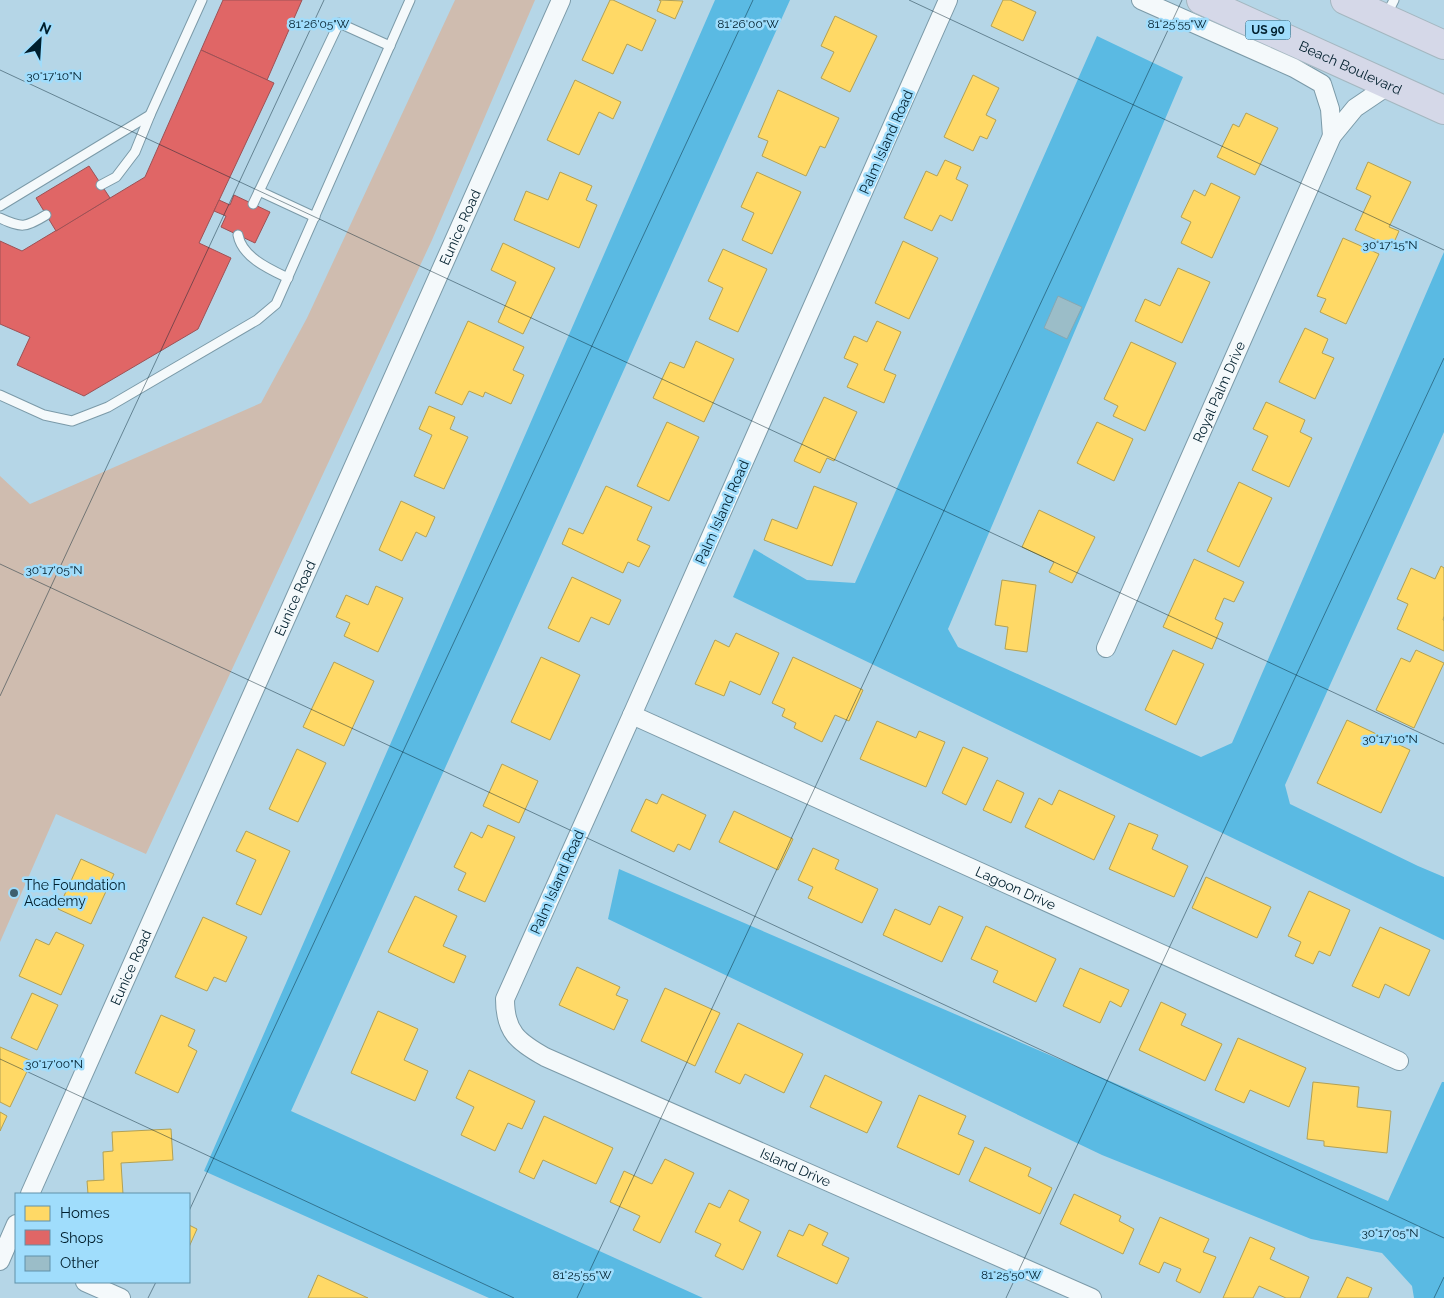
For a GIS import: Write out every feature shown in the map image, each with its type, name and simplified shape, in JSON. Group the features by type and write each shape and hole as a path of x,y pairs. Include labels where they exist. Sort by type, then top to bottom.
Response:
{"highway":[{"name":"Beach Boulevard","path":"1201,0 1389,85 1431,99 1444,110"},
{"path":"1345,0 1389,9 1444,45"}],"street":[{"name":"Eunice Road","path":"30,1193 561,0"},
{"name":"Palm Island Road","path":"508,1026 505,1014 505,999 948,0"},
{"name":"Royal Palm Drive","path":"1142,0 1294,68 1322,84 1330,109 1332,136"},
{"name":"Royal Palm Drive","path":"1106,648 1332,136 1355,108 1389,85"},
{"name":"Lagoon Drive","path":"632,715 1399,1061"},
{"name":"Island Drive","path":"508,1026 526,1047 545,1057 1092,1298"},
{"path":"8,1253 15,1228"},
{"path":"87,1283 121,1298"}],"lane":[{"path":"101,185 116,177 135,152 202,0"},
{"path":"0,395 44,415 72,421 108,407 257,320 276,304 410,0"},
{"path":"253,204 339,23 390,46"},
{"path":"0,206 150,115"},
{"path":"259,191 314,217"},
{"path":"0,218 18,226 32,224 46,215"},
{"path":"238,235 240,244 254,259 288,278"}],"shaded area":[{"path":"455,0 535,0 432,240 146,854 56,814 0,942 0,476 30,504 261,403 307,318"}],"water":[{"path":"715,0 790,0 291,1111 703,1298 489,1298 204,1171"},
{"path":"1097,36 1183,77 948,629 958,647 1201,757 1232,743 1444,252 1444,432 1285,785 1290,804 1444,877 1444,940 733,597 754,549 807,580 855,583"},
{"path":"619,869 1388,1201 1442,1082 1444,1082 1444,1298 1414,1298 1412,1286 1382,1253 1311,1239 1102,1155 608,919"}],"building: Homes":[{"path":"610,0 656,20 642,51 627,44 613,74 582,60"},
{"path":"659,0 683,1 675,19 657,11 661,1"},
{"path":"1003,0 1010,0 1036,12 1023,41 991,26"},
{"path":"835,16 877,36 850,92 821,78 834,52 821,46"},
{"path":"973,75 999,88 986,115 996,120 987,139 980,136 973,151 944,137"},
{"path":"575,80 621,102 613,119 599,112 579,155 547,140"},
{"path":"778,90 839,118 825,148 820,146 806,176 762,156 768,141 758,137"},
{"path":"1246,113 1278,128 1255,175 1217,157 1233,124 1239,127"},
{"path":"945,160 961,167 956,179 968,185 952,221 940,215 932,231 904,218 926,171 937,176"},
{"path":"1368,162 1411,182 1389,227 1399,231 1392,247 1355,230 1371,196 1356,189"},
{"path":"560,172 592,186 586,200 597,205 579,248 514,220 526,191 548,200"},
{"path":"757,172 801,192 772,254 742,240 754,213 741,207"},
{"path":"1211,183 1240,197 1212,258 1181,243 1191,222 1181,217 1194,190 1205,196"},
{"path":"1343,238 1379,254 1346,324 1320,312 1326,299 1317,296"},
{"path":"903,241 938,258 909,319 875,303"},
{"path":"503,243 555,268 523,334 498,322 516,282 491,270"},
{"path":"723,249 767,269 738,332 709,319 723,288 708,281"},
{"path":"1178,268 1210,282 1182,343 1135,321 1145,299 1160,306"},
{"path":"468,321 524,347 513,370 524,375 511,404 485,392 483,397 469,391 462,405 435,393"},
{"path":"877,321 901,332 884,370 896,375 884,403 847,387 858,364 844,358 854,336 867,342"},
{"path":"1305,328 1328,339 1322,353 1334,358 1315,399 1279,382"},
{"path":"696,341 734,359 704,422 653,398 670,362 684,368"},
{"path":"1131,342 1176,363 1145,431 1113,416 1118,406 1104,399"},
{"path":"824,397 857,412 834,461 827,458 820,473 794,461"},
{"path":"1266,402 1305,420 1300,432 1312,438 1289,487 1252,470 1268,436 1253,429"},
{"path":"429,406 455,417 450,429 468,437 444,489 414,476 432,435 419,429"},
{"path":"667,422 699,437 669,501 637,486"},
{"path":"1097,422 1133,439 1114,481 1077,463"},
{"path":"1239,482 1272,498 1239,567 1207,551"},
{"path":"606,486 652,507 637,540 650,546 639,567 628,562 623,573 562,544 569,528 583,534"},
{"path":"814,486 857,503 832,566 764,540 772,519 797,529"},
{"path":"401,501 435,517 426,537 416,532 402,561 379,550"},
{"path":"1039,510 1095,537 1072,583 1049,572 1054,562 1022,547"},
{"path":"1194,559 1244,582 1234,602 1224,598 1215,619 1223,623 1212,649 1163,627"},
{"path":"1441,566 1444,568 1444,651 1397,629 1408,604 1397,599 1411,568 1435,579"},
{"path":"572,577 621,600 609,625 591,617 579,642 548,628"},
{"path":"1002,580 1036,585 1027,652 1005,649 1008,627 995,625"},
{"path":"376,586 403,598 378,652 344,636 350,623 336,617 346,595 368,605"},
{"path":"736,633 779,653 760,695 730,681 724,696 695,684 715,640 729,647"},
{"path":"1173,650 1204,664 1176,725 1145,710"},
{"path":"1416,650 1444,663 1414,728 1376,710 1401,658 1410,662"},
{"path":"541,657 580,675 550,740 511,722"},
{"path":"793,657 863,690 849,721 835,715 822,742 794,728 796,723 782,716 785,709 772,703"},
{"path":"334,662 374,681 344,746 303,727"},
{"path":"1347,720 1410,750 1381,813 1317,783"},
{"path":"877,721 916,738 919,731 945,742 926,787 860,759"},
{"path":"963,747 988,758 966,805 942,793"},
{"path":"297,749 326,763 298,822 269,809"},
{"path":"502,764 538,781 519,823 483,806"},
{"path":"997,780 1024,793 1011,823 983,810"},
{"path":"1059,790 1115,816 1094,860 1025,827 1039,798 1052,805"},
{"path":"662,794 706,815 690,850 678,844 674,852 631,831 646,799 657,804"},
{"path":"734,811 793,839 778,870 719,842"},
{"path":"1129,823 1158,835 1152,849 1188,866 1174,897 1109,869"},
{"path":"488,825 515,837 485,902 458,890 466,873 454,867 471,832 482,838"},
{"path":"246,831 290,851 261,915 236,904 256,860 236,851"},
{"path":"813,848 839,860 835,869 878,889 862,923 808,898 813,887 798,880"},
{"path":"81,859 114,874 91,924 58,909"},
{"path":"1206,877 1271,907 1257,938 1192,908"},
{"path":"1309,891 1350,910 1330,956 1319,951 1313,964 1295,956 1301,942 1288,936"},
{"path":"415,896 457,916 443,946 466,956 454,983 388,952"},
{"path":"939,906 963,917 942,962 883,935 895,909 930,925"},
{"path":"203,917 247,937 226,982 214,977 207,991 175,977"},
{"path":"986,926 1056,959 1036,1002 993,982 998,971 971,959"},
{"path":"1380,927 1430,950 1409,996 1385,984 1379,998 1352,986"},
{"path":"56,932 84,945 61,995 19,976 36,939 49,945"},
{"path":"577,967 620,987 616,995 628,1000 614,1030 559,1005"},
{"path":"1080,968 1129,990 1121,1007 1110,1001 1100,1023 1063,1006"},
{"path":"665,988 720,1013 695,1066 641,1041"},
{"path":"32,993 58,1005 37,1050 11,1038"},
{"path":"1161,1002 1186,1014 1181,1025 1222,1044 1205,1081 1139,1050"},
{"path":"378,1011 418,1029 404,1060 428,1071 415,1101 351,1073"},
{"path":"161,1015 195,1030 188,1046 197,1051 178,1093 135,1073"},
{"path":"738,1023 803,1054 784,1093 745,1074 740,1084 715,1072"},
{"path":"1238,1038 1306,1068 1289,1107 1250,1090 1244,1103 1215,1090"},
{"path":"0,1047 32,1061 10,1107 0,1102"},
{"path":"469,1070 535,1101 522,1129 508,1123 495,1151 461,1135 474,1107 456,1098"},
{"path":"825,1075 882,1102 867,1133 810,1107"},
{"path":"1313,1082 1359,1087 1357,1107 1391,1111 1387,1153 1324,1146 1324,1141 1307,1139"},
{"path":"919,1095 966,1116 958,1134 974,1141 959,1175 897,1147"},
{"path":"0,1112 7,1116 0,1131"},
{"path":"544,1116 613,1148 596,1184 543,1160 534,1179 519,1172"},
{"path":"171,1129 173,1160 121,1163 123,1193 88,1193 87,1181 104,1180 103,1152 113,1151 112,1132"},
{"path":"985,1147 1031,1168 1028,1176 1052,1188 1040,1214 969,1181"},
{"path":"665,1159 694,1173 660,1243 633,1230 640,1216 610,1202 624,1171 652,1184"},
{"path":"729,1190 749,1200 739,1221 761,1232 743,1270 715,1256 721,1244 695,1232 709,1203 720,1208"},
{"path":"1074,1194 1121,1216 1119,1221 1134,1229 1123,1254 1060,1224"},
{"path":"1160,1217 1209,1239 1203,1252 1216,1257 1200,1293 1176,1281 1181,1269 1164,1262 1159,1273 1139,1264"},
{"path":"809,1224 828,1233 822,1245 849,1258 837,1284 777,1256 789,1230 803,1236"},
{"path":"190,1226 197,1229 190,1245"},
{"path":"1250,1237 1275,1248 1270,1259 1309,1277 1300,1298 1286,1298 1259,1286 1253,1298 1223,1298"},
{"path":"318,1275 368,1298 308,1298"},
{"path":"1347,1277 1372,1288 1368,1298 1337,1298"}],"building: Shops":[{"path":"223,0 302,0 267,80 201,50"},
{"path":"201,50 274,83 199,243 231,258 198,329 84,396 17,365 30,337 0,324 0,241 22,251 145,177"},
{"path":"89,166 110,198 56,231 36,198"},
{"path":"234,195 270,212 255,243 221,227 226,216 214,211 219,200 230,205"}],"building: Other":[{"path":"1058,296 1082,307 1067,339 1044,328"}],"place":[{"name":"The Foundation Academy","path":"14,893"}]}
